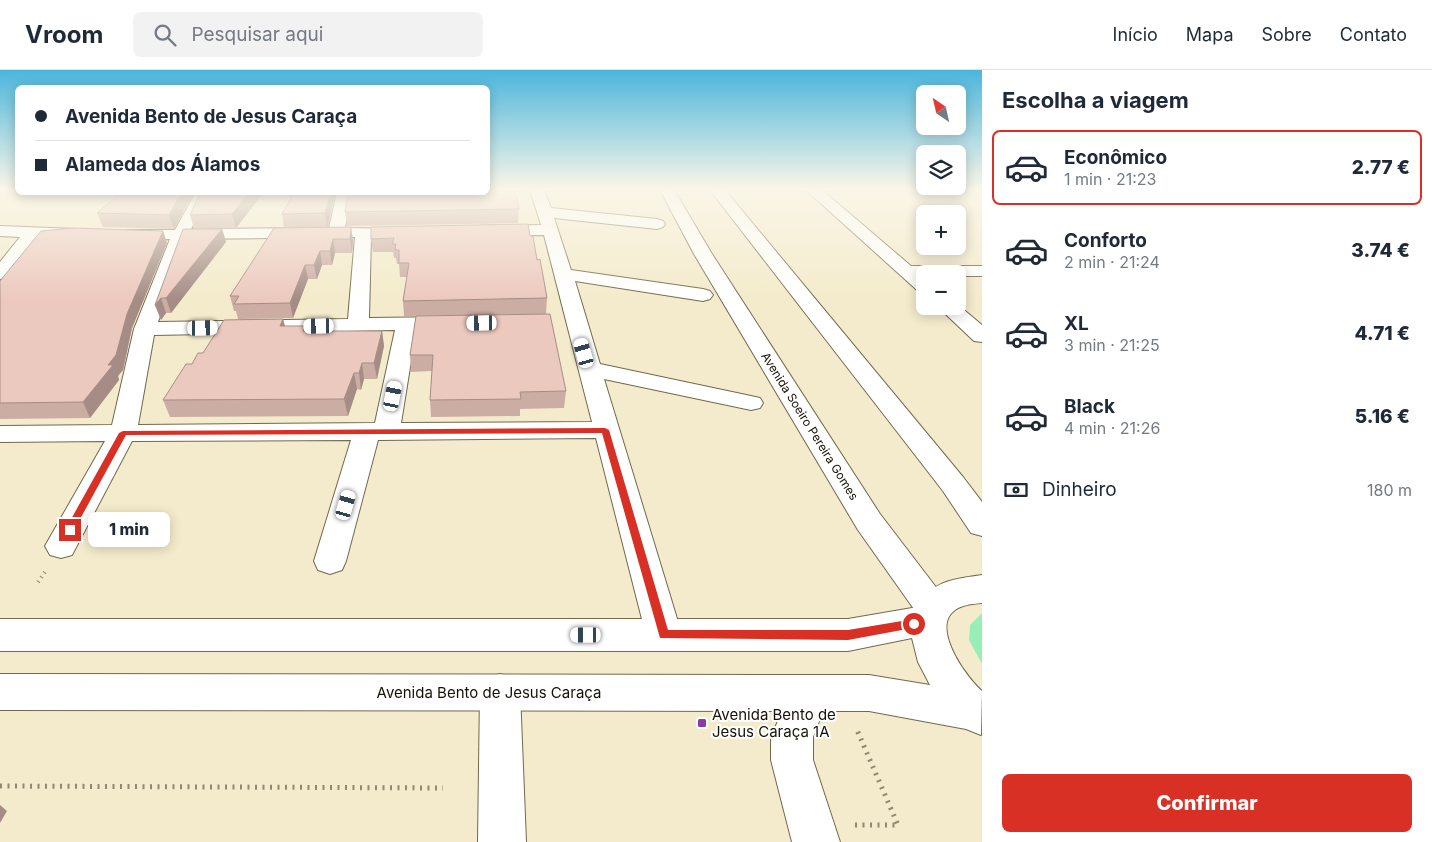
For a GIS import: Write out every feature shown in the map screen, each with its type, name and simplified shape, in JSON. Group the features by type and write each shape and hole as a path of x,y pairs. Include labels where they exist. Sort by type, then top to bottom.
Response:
{"street":[{"path":"61,546 123,433 145,329 185,226"},
{"path":"336,234 338,226"},
{"path":"472,231 509,226"},
{"path":"549,226 563,274 566,321 589,369 664,635"},
{"name":"Avenida Soeiro Pereira Gomes","path":"687,226 869,522 931,614"},
{"path":"744,226 818,314 922,445 982,525"},
{"path":"855,226 916,279"},
{"path":"0,231 91,234"},
{"path":"110,235 180,236 422,232"},
{"path":"0,274 31,233"},
{"path":"358,325 363,233"},
{"path":"906,271 982,271"},
{"path":"563,274 703,295"},
{"path":"958,315 982,336"},
{"path":"145,329 466,323"},
{"path":"330,560 376,432 407,324"},
{"path":"589,369 751,403"},
{"path":"0,434 605,430"},
{"path":"0,635 848,635 884,630 931,614 945,598 966,589 982,589"},
{"path":"931,614 930,646 946,678 979,714"},
{"name":"Avenida Bento de Jesus Caraça","path":"0,692 869,693 979,714"},
{"path":"500,692 502,842"},
{"path":"813,833 792,760 792,737 826,693"}],"path":[{"path":"813,833 898,825 826,693"},
{"path":"0,786 443,788"}],"green space":[{"path":"982,613 982,664 969,640 970,625"}],"building":[{"path":"528,226 530,236 533,236 537,260 540,259 547,298 403,301 409,263 399,263 399,250 395,250 396,244 392,244 394,238 371,239 371,227"},
{"path":"351,227 350,239 333,239 330,251 320,251 314,265 305,265 290,303 234,304 239,296 230,296 274,228"},
{"path":"74,228 163,231 127,314 116,355 108,365 113,365 83,402 0,403 0,281 41,231"},
{"path":"183,229 222,229 166,298 161,298 155,305"},
{"path":"550,314 566,391 520,392 521,399 430,400 433,355 410,355 416,316"},
{"path":"283,319 280,326 306,326 303,331 382,331 374,363 362,363 359,373 354,373 344,399 163,400 186,364 192,364 198,353 203,353 224,320"}],"place":[{"name":"Avenida Bento de Jesus Caraça 1A","path":"702,723"}],"route":[{"path":"70,530 123,433 605,430 664,635 848,635 914,624"}]}
